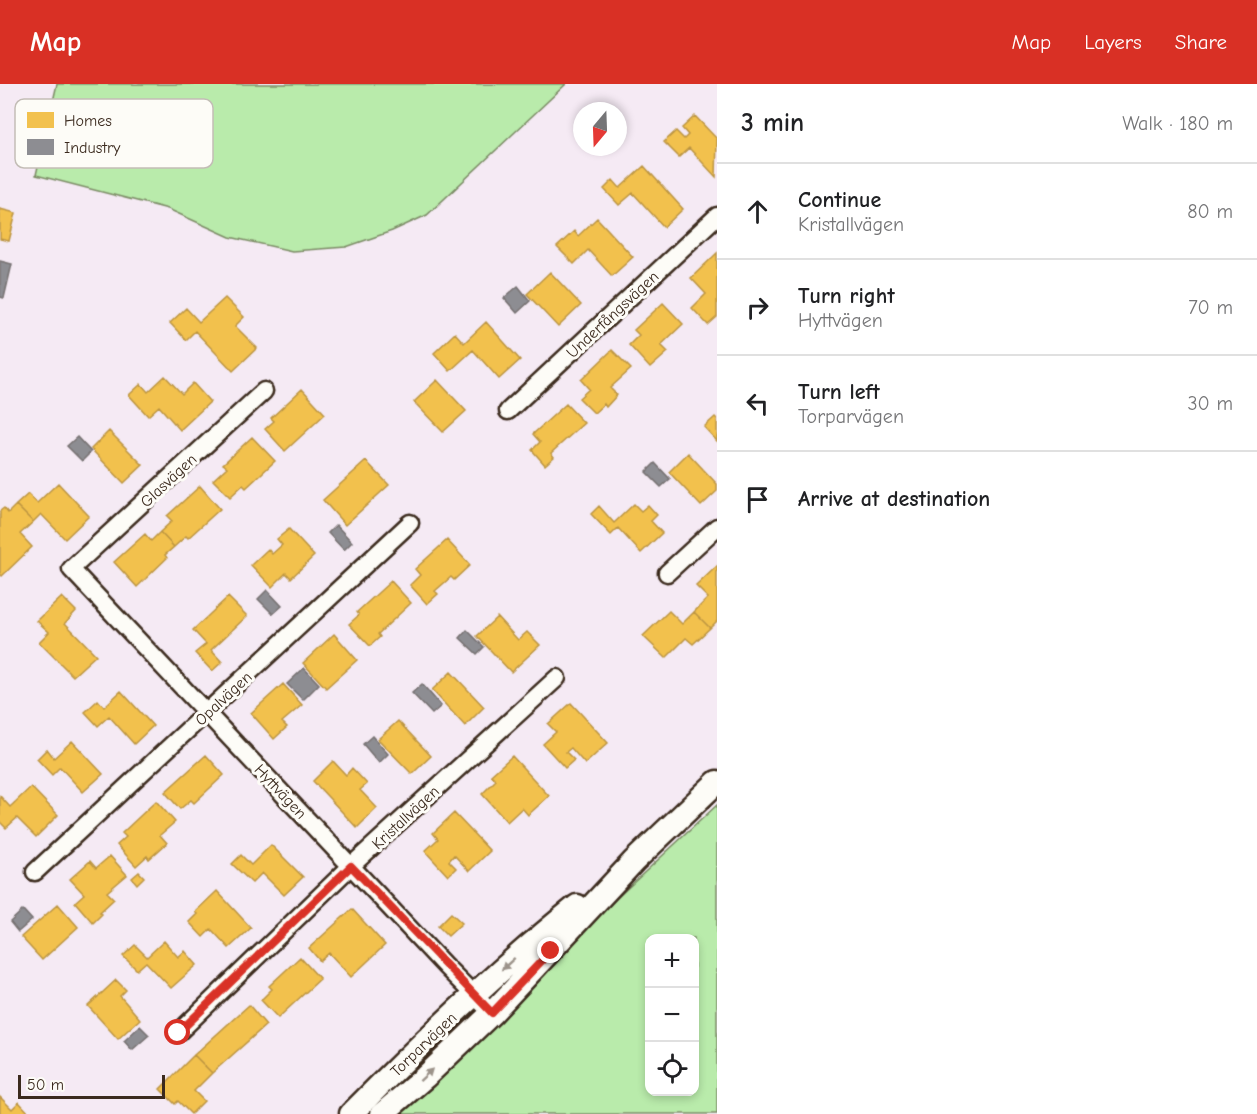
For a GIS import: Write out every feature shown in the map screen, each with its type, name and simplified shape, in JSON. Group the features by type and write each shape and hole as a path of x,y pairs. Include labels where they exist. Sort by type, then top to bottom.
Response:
{"street":[{"name":"Underfångsvägen","path":"508,411 717,216"},
{"name":"Glasvägen","path":"71,569 264,391"},
{"name":"Opalvägen","path":"35,872 410,523"},
{"path":"667,573 717,527"},
{"name":"Hyttvägen","path":"71,569 492,1013"},
{"name":"Kristallvägen","path":"178,1033 351,866 557,678"},
{"name":"Torparvägen","path":"382,1114 425,1077 492,1013 634,861 717,782"},
{"name":"Torparvägen","path":"351,1114 474,995 536,939 634,861"}],"green space":[{"path":"57,84 566,84 427,215 392,231 346,247 292,251 230,237 168,209 36,175 38,168 213,168 213,99 54,99"},
{"path":"717,805 717,1114 396,1114 560,951"}],"building: Homes":[{"path":"695,116 717,139 716,177 689,148 679,157 664,142 676,131 684,139 688,135 682,128"},
{"path":"644,166 683,209 664,227 633,193 619,205 604,189 613,180 620,188"},
{"path":"0,209 16,213 9,241 0,239"},
{"path":"597,218 633,257 612,276 588,250 574,264 557,247 574,231 578,236"},
{"path":"717,253 717,317 708,325 692,308 706,294 691,278"},
{"path":"550,272 581,305 558,327 527,294"},
{"path":"225,298 244,317 235,326 257,348 233,371 195,331 186,340 170,323 186,308 199,322"},
{"path":"663,303 683,324 661,345 668,352 650,368 629,345 639,335 634,330"},
{"path":"486,322 520,360 499,379 473,350 450,371 434,353 455,333 464,343"},
{"path":"612,350 631,369 610,388 617,395 606,407 604,404 594,413 579,398 589,389 581,380"},
{"path":"165,376 182,394 193,383 210,402 180,430 159,406 148,416 129,395 141,384 148,392"},
{"path":"437,380 466,411 443,432 414,402"},
{"path":"302,389 325,414 285,451 265,429 274,421 271,418"},
{"path":"566,404 584,423 551,453 554,457 545,465 532,450 540,442 533,434"},
{"path":"715,417 717,419 717,441 704,427"},
{"path":"109,431 143,465 124,483 91,449"},
{"path":"252,437 275,461 246,488 243,485 230,497 213,480 227,467 223,464"},
{"path":"688,453 717,484 717,491 701,506 669,472"},
{"path":"366,461 389,485 345,525 323,500"},
{"path":"58,483 89,516 65,539 41,514 33,522 16,505 28,494 37,503"},
{"path":"200,486 220,509 188,538 186,536 174,547 160,532 172,521 167,516"},
{"path":"634,504 641,511 648,505 657,515 651,521 662,533 641,553 618,528 611,535 591,514 599,506 614,523"},
{"path":"16,505 33,522 20,534 32,547 2,576 0,574 0,511 4,508 8,513"},
{"path":"289,529 314,556 291,578 286,573 272,587 251,565 268,549 272,554 282,545 277,539"},
{"path":"160,532 174,547 165,555 167,558 137,587 114,562 145,534 151,541"},
{"path":"447,540 470,565 454,580 451,577 435,591 438,594 427,604 410,585 420,575 415,569"},
{"path":"717,566 717,621 710,628 694,612 708,598 696,586"},
{"path":"391,581 411,603 378,634 380,637 370,646 349,624 359,615 357,612"},
{"path":"62,597 76,611 65,623 96,655 73,676 39,642 49,632 37,621"},
{"path":"228,597 247,616 211,650 222,662 212,671 195,653 206,644 193,630"},
{"path":"669,611 682,624 694,612 710,628 693,644 686,638 666,658 643,636"},
{"path":"497,617 518,640 527,632 540,645 511,672 477,636"},
{"path":"334,634 357,660 326,688 303,663"},
{"path":"451,672 484,707 465,726 432,690"},
{"path":"283,684 302,705 282,722 287,727 274,739 251,713"},
{"path":"121,691 153,726 134,744 109,716 98,726 85,712 98,700 104,707"},
{"path":"571,703 608,743 585,764 571,748 566,752 574,760 565,768 543,744 556,732 548,724"},
{"path":"398,721 431,756 412,774 378,739"},
{"path":"72,741 103,774 83,792 60,767 52,775 37,759 47,749 54,758"},
{"path":"206,755 224,775 194,803 191,800 180,809 165,792"},
{"path":"512,756 549,796 528,815 522,808 507,822 482,794 496,780 491,775"},
{"path":"333,761 346,775 352,768 367,784 360,790 377,808 357,828 313,781"},
{"path":"31,787 58,815 36,837 17,818 6,828 0,822 0,796 10,807"},
{"path":"156,801 175,822 160,835 167,843 149,859 147,856 136,866 117,845 126,837 122,833"},
{"path":"454,813 490,851 469,871 454,855 449,861 456,868 448,876 425,851 438,839 433,833"},
{"path":"271,845 303,877 284,895 262,873 252,883 232,864 241,855 251,865"},
{"path":"110,856 127,875 107,892 114,899 100,912 102,914 93,923 75,902 84,894 70,879 90,861 96,868"},
{"path":"139,872 144,877 137,884 132,878"},
{"path":"217,891 251,928 229,948 211,929 203,937 189,922 197,914 195,912"},
{"path":"58,904 78,927 42,960 21,937"},
{"path":"352,909 385,945 351,977 329,953 320,961 309,948"},
{"path":"451,913 462,923 448,936 438,926"},
{"path":"164,941 178,957 185,951 197,965 171,988 146,962 137,970 123,956 135,945 147,957"},
{"path":"300,957 320,979 278,1018 261,1000 272,989 269,986"},
{"path":"116,980 126,990 120,996 140,1019 118,1039 88,1006"},
{"path":"249,1005 266,1025 212,1073 194,1055"},
{"path":"194,1055 212,1073 194,1091 204,1101 191,1114 178,1101 175,1104 160,1089"},
{"path":"0,1097 12,1109 19,1102 30,1114 0,1114"}],"building: Industry":[{"path":"0,261 12,264 4,298 0,297"},
{"path":"518,286 530,301 517,313 504,298"},
{"path":"77,437 91,452 82,461 67,446"},
{"path":"655,463 670,479 661,487 646,472"},
{"path":"336,525 352,542 344,550 328,533"},
{"path":"267,590 282,606 273,614 258,599"},
{"path":"467,630 484,647 477,654 460,638"},
{"path":"304,668 319,684 303,700 287,684"},
{"path":"422,684 441,706 432,714 412,693"},
{"path":"372,736 388,754 379,763 363,744"},
{"path":"23,910 32,920 18,932 10,922"},
{"path":"140,1026 149,1035 132,1050 124,1041"}],"route":[{"path":"178,1033 351,866 492,1013 551,951"}]}
